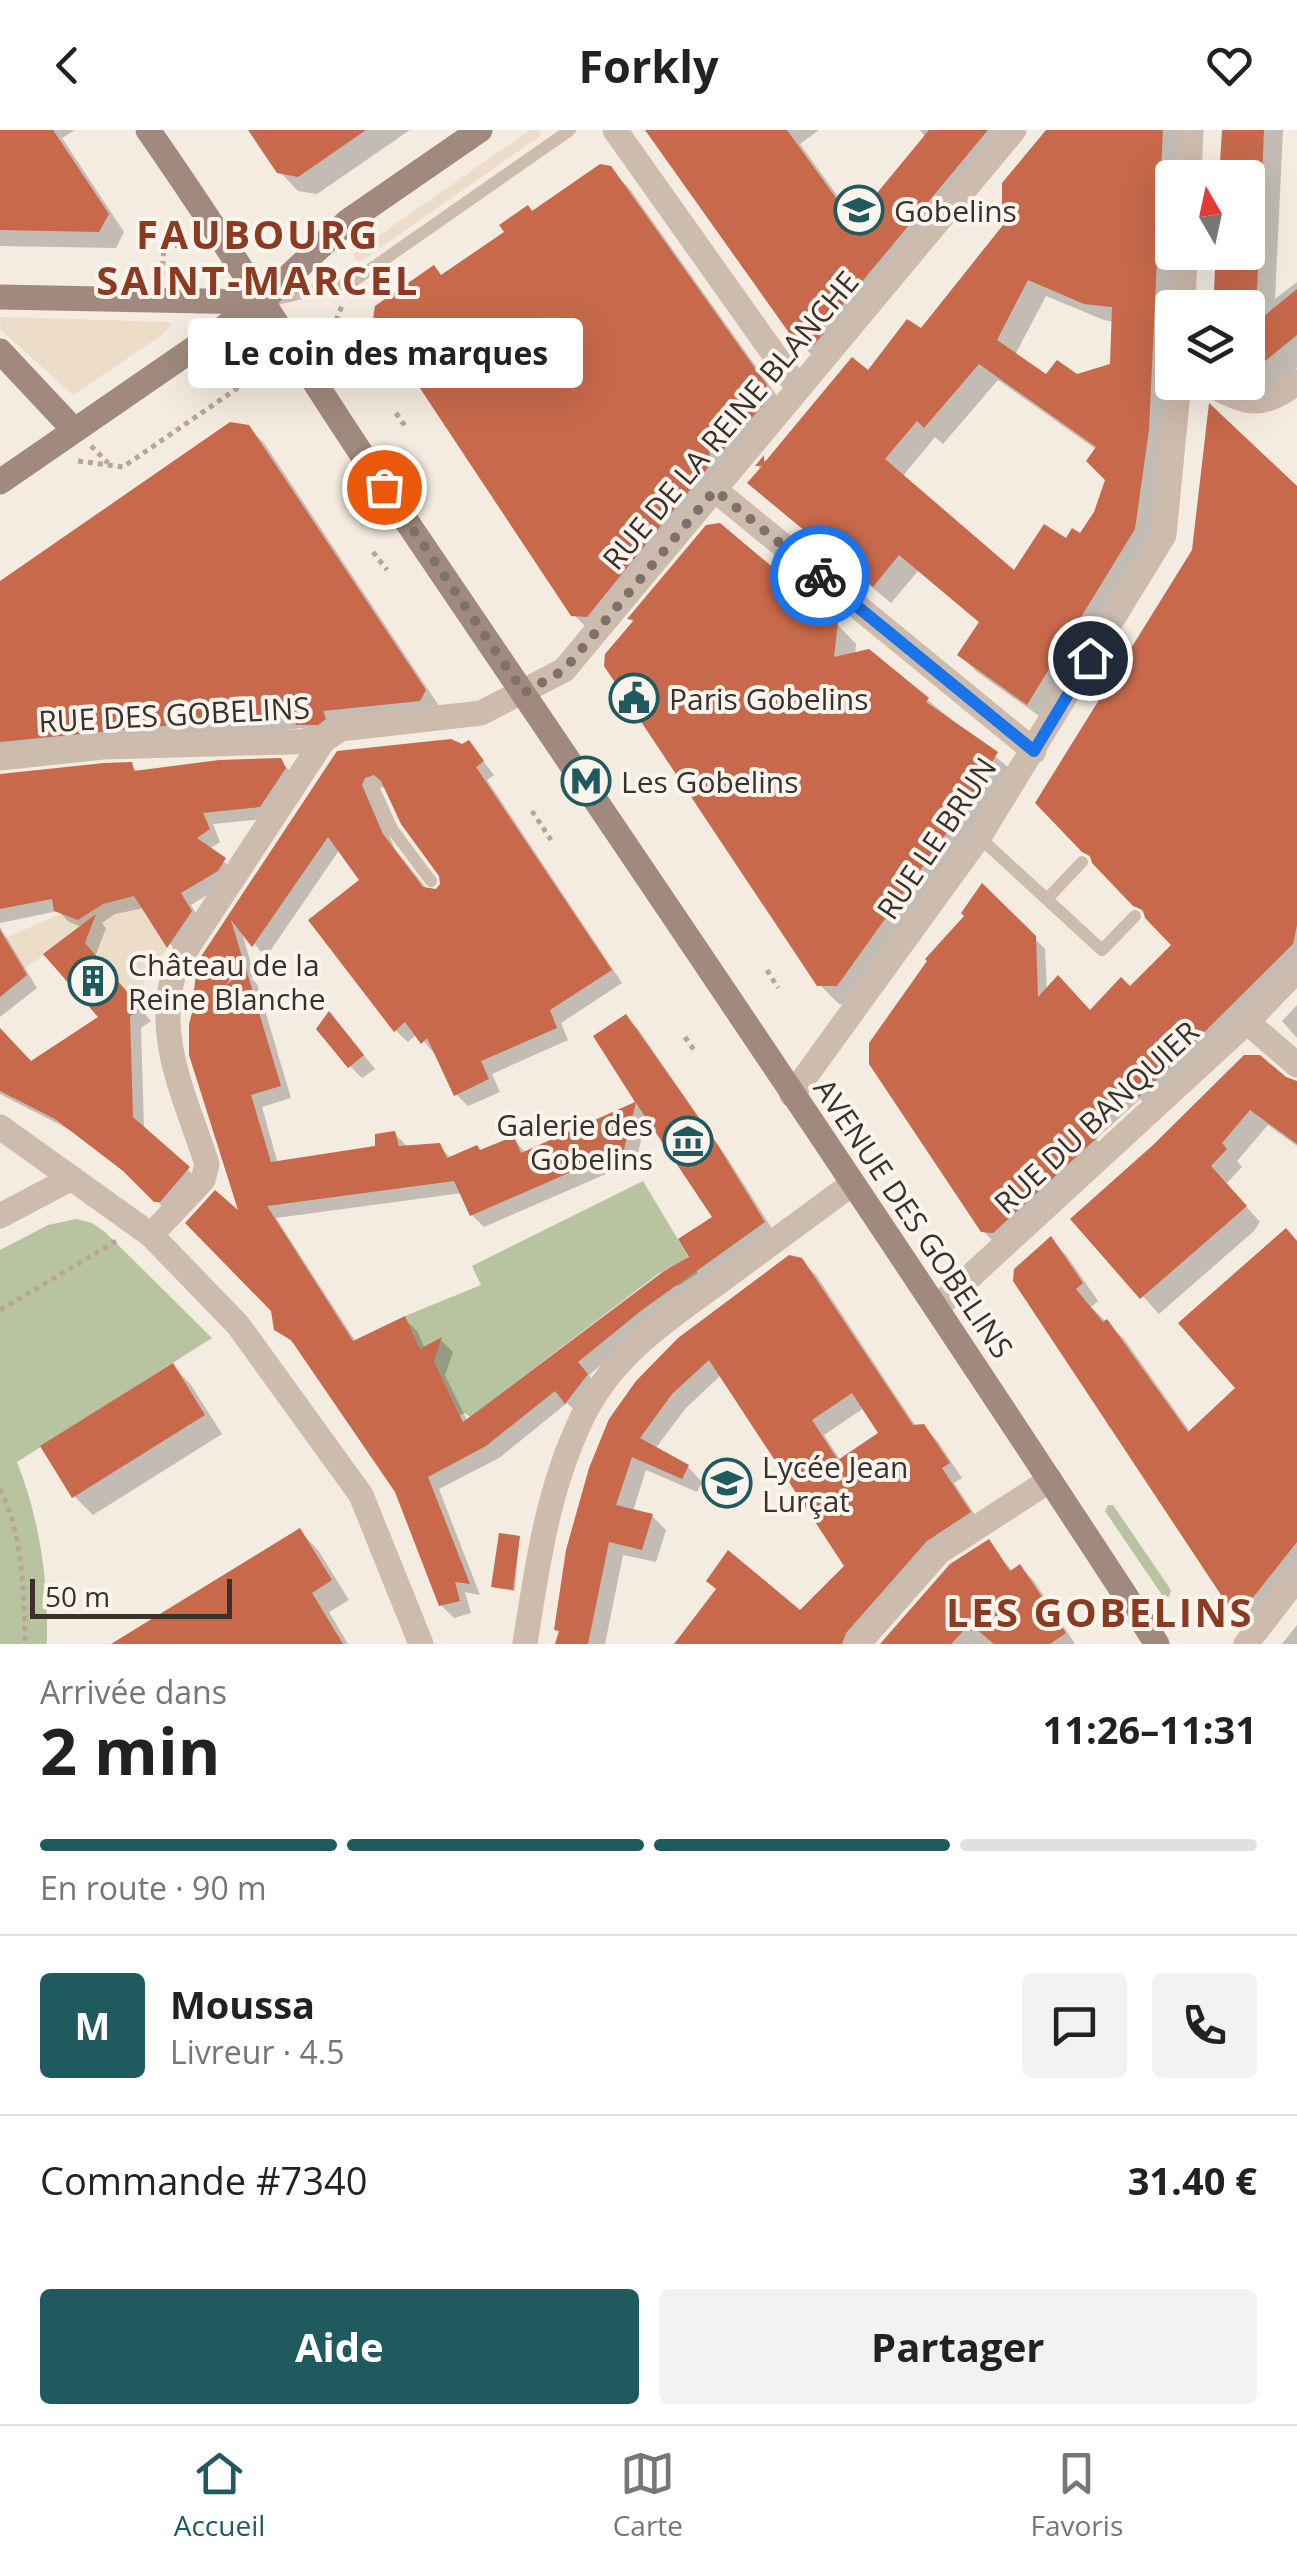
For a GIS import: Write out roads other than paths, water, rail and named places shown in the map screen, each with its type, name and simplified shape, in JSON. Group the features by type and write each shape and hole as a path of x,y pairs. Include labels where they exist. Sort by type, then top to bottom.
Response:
{"main road":[{"name":"AVENUE DES GOBELINS","path":"148,130 217,228 261,302 1157,1644"},
{"path":"0,482 261,302 348,221 480,130"},
{"path":"0,297 261,302"},
{"path":"0,352 44,394 74,430"}],"street":[{"path":"615,130 798,388"},
{"name":"RUE DE LA REINE BLANCHE","path":"524,693 564,670 1014,130"},
{"path":"1190,160 1191,130"},
{"path":"1265,400 1280,396 1297,382"},
{"name":"RUE LE BRUN","path":"792,1095 978,837 1164,536 1177,400"},
{"path":"715,490 1034,751"},
{"name":"RUE DES GOBELINS","path":"0,758 103,747 323,740 340,729 365,735 481,713 524,693"},
{"path":"144,1230 203,1180 207,1164 168,1043 166,1020 171,978 323,740"},
{"name":"RUE DU BANQUIER","path":"936,1308 1246,1022 1297,970"},
{"path":"1246,1022 1297,1065"},
{"path":"0,1127 144,1230 238,1325 360,1495 421,1644"},
{"path":"0,1216 72,1178"},
{"path":"526,1644 542,1536 562,1469 583,1414 607,1377 639,1340 852,1184"},
{"path":"858,1644 939,1552 1050,1480"},
{"path":"1246,1644 1297,1578"}],"lane":[{"path":"261,302 352,282 570,130"},
{"path":"372,785 392,829 431,881"},
{"path":"978,837 1102,950 1135,916"},
{"path":"1047,899 1082,862"}],"place":[{"name":"Gobelins","path":"859,210"},
{"name":"Le coin des marques","path":"384,487"},
{"name":"Paris Gobelins","path":"634,698"},
{"name":"Les Gobelins","path":"586,781"},
{"name":"Château de la Reine Blanche","path":"93,981"},
{"name":"Galerie des Gobelins","path":"688,1141"},
{"name":"Lycée Jean Lurçat","path":"727,1483"}],"district":[{"name":"FAUBOURG SAINT-MARCEL","path":"258,256"},
{"name":"LES GOBELINS","path":"1100,1611"}]}
